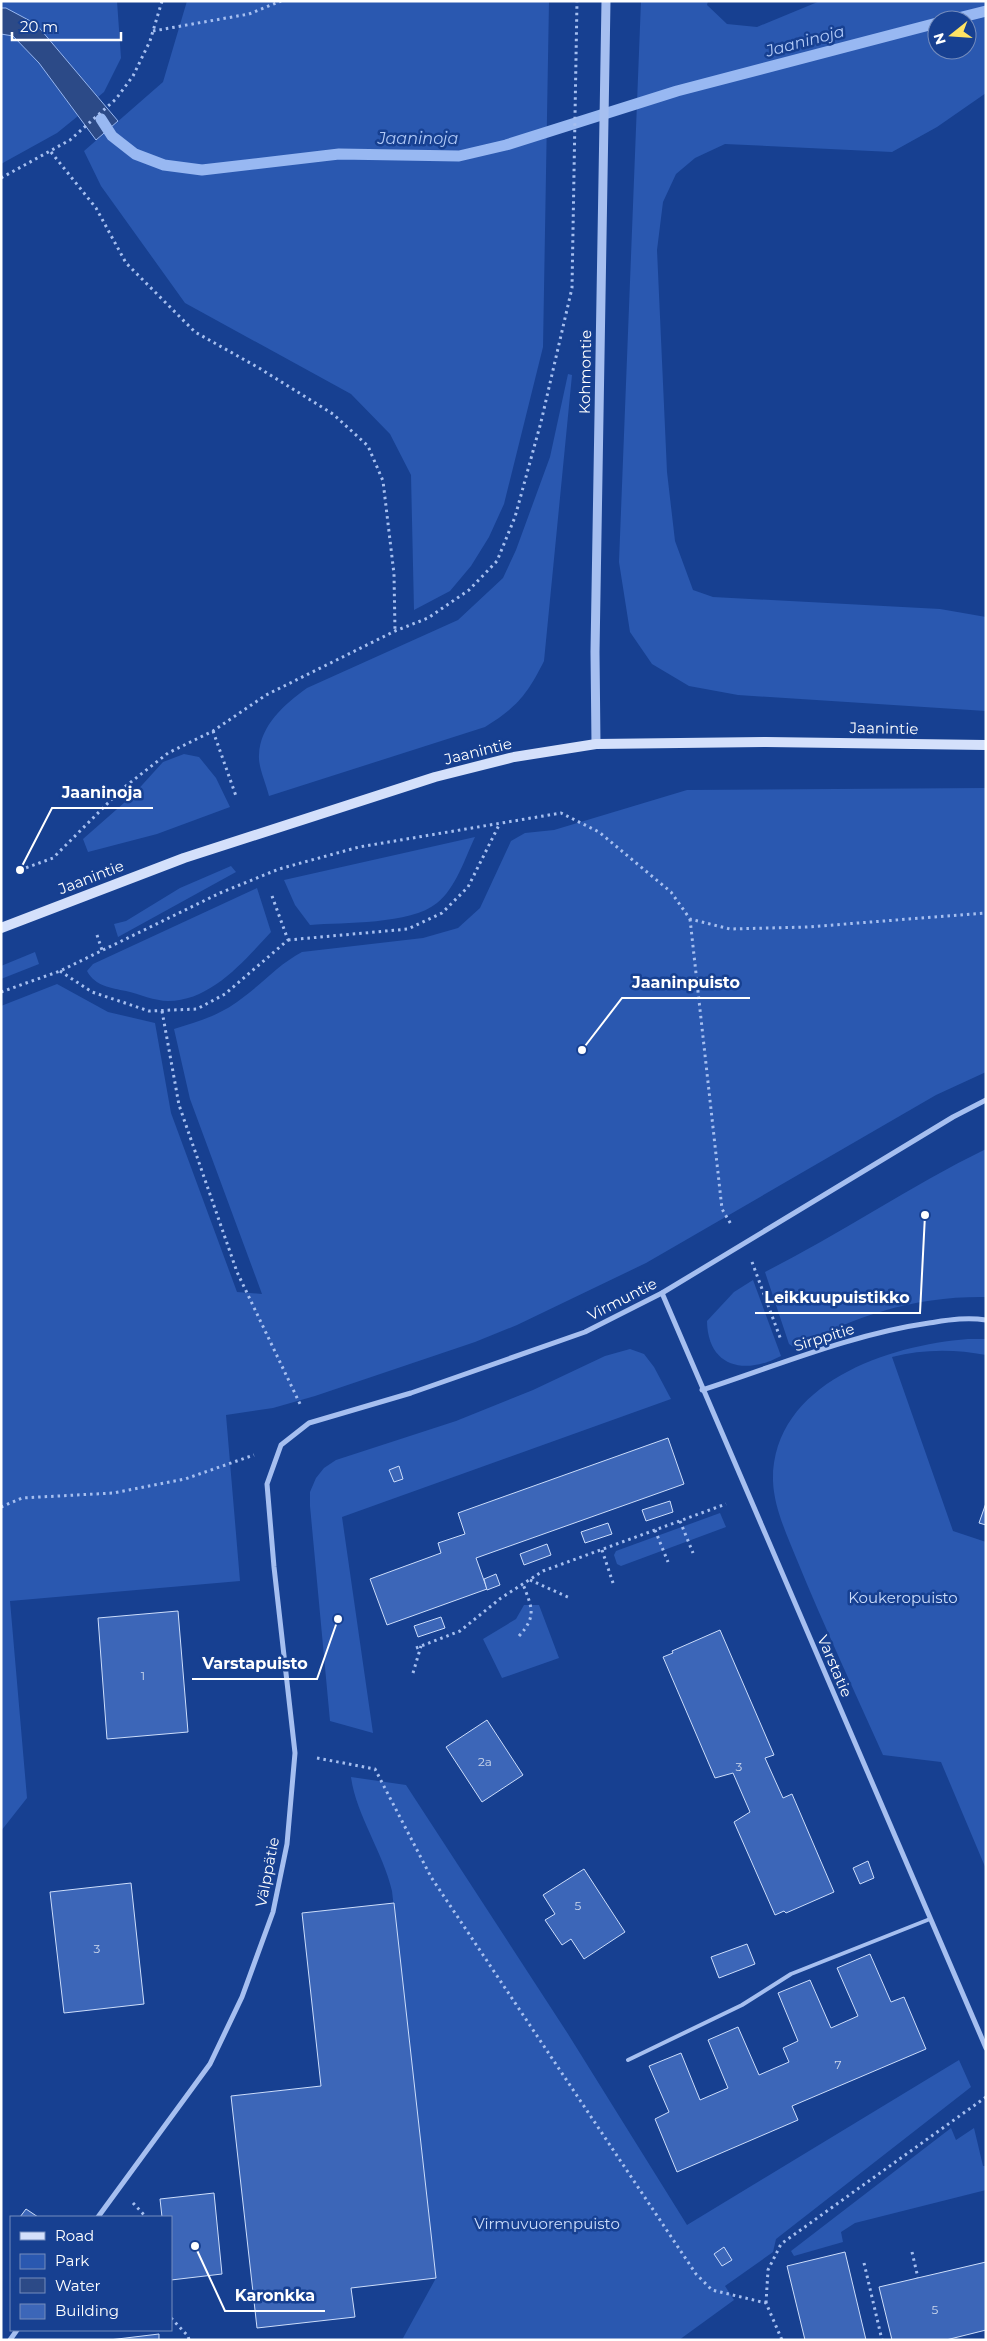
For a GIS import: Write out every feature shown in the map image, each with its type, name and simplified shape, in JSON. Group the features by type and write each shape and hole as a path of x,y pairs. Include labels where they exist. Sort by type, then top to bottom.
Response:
{"main road":[{"name":"Jaanintie","path":"1,928 184,858 369,797 435,777 514,757 596,744 766,742 986,744"}],"street":[{"name":"Kohmontie","path":"596,744 595,652 606,1"},
{"name":"Virmuntie","path":"281,1445 309,1422 411,1393 585,1332 662,1293 953,1117 986,1100"},
{"name":"Varstatie","path":"662,1293 986,2048"},
{"name":"Sirppitie","path":"702,1390 901,1327 969,1317 986,1320"},
{"name":"Välppätie","path":"99,2216 210,2064 242,1996 273,1912 287,1844 295,1753 273,1557 267,1484 281,1445"}],"lane":[{"path":"628,2060 742,2005 791,1974 930,1919"}],"path":[{"path":"1,178 70,140 116,99 133,76 154,31 162,1"},
{"path":"154,31 248,14 281,1"},
{"path":"20,870 53,858 122,789 168,753 213,730 266,695 395,631 428,618 469,590 497,561 515,517 572,288 577,1"},
{"path":"51,152 96,208 126,262 196,332 333,414 368,446 383,481 394,574 395,631"},
{"path":"213,730 236,796"},
{"path":"1,992 60,971 220,893 279,869 359,847 561,813 599,832 671,892 690,919 722,1208 756,1270 789,1361"},
{"path":"60,971 92,992 149,1011 198,1009 225,994 288,940 408,929 442,913 468,888 500,823"},
{"path":"272,896 288,940"},
{"path":"690,919 730,929 807,927 986,913"},
{"path":"97,935 102,950"},
{"path":"162,1011 179,1105 237,1272 309,1422"},
{"path":"1,1507 22,1498 113,1493 185,1479 281,1445"},
{"path":"416,1648 460,1631 501,1598 544,1571 726,1504"},
{"path":"680,1521 693,1553"},
{"path":"655,1530 668,1562"},
{"path":"602,1550 613,1583"},
{"path":"530,1580 570,1598"},
{"path":"518,1636 529,1624 531,1605 523,1584"},
{"path":"413,1673 422,1646"},
{"path":"295,1753 375,1768 430,1877 696,2274 712,2290 766,2303"},
{"path":"782,2340 766,2303 768,2270 781,2244 986,2097"},
{"path":"132,2202 145,2216"},
{"path":"912,2252 918,2278"},
{"path":"864,2263 882,2340"},
{"path":"172,2319 188,2336 189,2340"}],"green space":[{"path":"1,1 117,1 121,58 104,92 98,97 36,24 6,8 1,8"},
{"path":"187,1 549,1 543,347 504,504 489,537 471,566 450,591 414,610 411,475 390,434 351,394 185,303 101,186 84,151 163,82"},
{"path":"641,1 708,1 707,5 727,24 757,27 820,1 986,1 986,93 937,127 892,152 725,144 695,158 676,174 663,202 657,250 667,472 675,541 693,590 713,597 940,609 986,617 986,711 738,695 689,686 652,664 630,632 619,562"},
{"path":"1,34 13,36 39,63 78,116 57,133 1,164"},
{"path":"568,374 572,375 544,661 526,692 505,713 485,727 269,796 260,765 260,744 269,725 282,708 307,688 458,620 503,578 516,550 550,457"},
{"path":"184,754 199,757 216,778 230,807 157,834 88,852 83,839 133,795 163,762"},
{"path":"986,788 986,1072 936,1095 646,1263 517,1325 475,1342 315,1396 273,1408 226,1415 240,1581 10,1601 27,1798 1,1831 1,1006 57,984 108,1012 155,1023 171,1113 237,1292 262,1294 190,1099 174,1029 200,1021 233,1005 286,962 302,952 423,938 458,928 480,908 511,841 525,833 554,830 687,790"},
{"path":"475,837 455,881 444,897 425,910 394,919 310,925 295,905 284,880"},
{"path":"231,866 236,872 118,937 114,924 126,921 180,888"},
{"path":"257,888 271,932 238,967 212,987 198,994 184,999 158,1000 104,986 94,980 87,971 93,964"},
{"path":"35,952 39,964 1,979 1,966"},
{"path":"986,1149 986,1297 935,1300 911,1304 864,1317 818,1336 795,1348 789,1344 765,1272 930,1178"},
{"path":"753,1280 781,1356 768,1362 742,1366 721,1358 714,1349 709,1337 707,1321 734,1292"},
{"name":"Koukeropuisto","path":"968,1339 986,1339 986,1355 939,1351 915,1352 892,1357 953,1531 986,1542 986,1869 941,1762 883,1755 828,1634 789,1541 778,1511 773,1481 778,1447 792,1418 813,1395 841,1376 871,1361 904,1350"},
{"path":"630,1349 644,1354 654,1367 671,1399 342,1517 373,1733 330,1721 310,1506 310,1492 316,1478 324,1468 336,1460 456,1421 533,1390 605,1356"},
{"path":"720,1513 726,1527 621,1566 617,1564 614,1555 616,1551"},
{"path":"524,1605 539,1605 559,1658 502,1678 483,1639 516,1619"},
{"name":"Virmuvuorenpuisto","path":"351,1777 406,1785 568,2034 687,2225 959,2060 971,2087 776,2239 773,2252 725,2286 734,2300 679,2340 402,2340 436,2278 392,1891 388,1876 358,1805"},
{"path":"951,2128 956,2140 974,2128 983,2166 986,2166 986,2190 855,2223 841,2232 843,2242 794,2256 791,2251"}],"water":[{"path":"1,8 6,8 36,24 118,121 96,140 39,63 13,36 1,34"}],"building":[{"path":"668,1438 684,1484 476,1558 487,1589 387,1625 370,1579 441,1553 438,1543 465,1534 458,1513"},
{"path":"399,1466 403,1479 394,1482 389,1470"},
{"path":"670,1501 673,1512 646,1521 642,1510"},
{"path":"986,1503 986,1525 979,1523"},
{"path":"608,1523 612,1534 585,1543 581,1532"},
{"path":"547,1544 551,1555 524,1565 520,1554"},
{"path":"496,1574 500,1585 487,1590 484,1579"},
{"path":"178,1611 188,1732 107,1739 98,1618"},
{"path":"441,1617 445,1628 418,1637 414,1626"},
{"path":"720,1630 774,1755 765,1758 783,1798 792,1794 834,1892 786,1913 784,1911 775,1915 734,1822 750,1812 733,1773 715,1778 663,1657 673,1653 672,1651"},
{"path":"487,1720 523,1775 482,1802 446,1747"},
{"path":"868,1861 874,1878 860,1884 853,1868"},
{"path":"584,1869 625,1932 584,1959 571,1939 562,1945 545,1920 555,1914 543,1895"},
{"path":"131,1883 144,2004 64,2013 50,1892"},
{"path":"394,1903 436,2278 351,2288 355,2317 257,2328 231,2096 321,2086 302,1913"},
{"path":"747,1944 755,1964 719,1978 711,1957"},
{"path":"870,1954 891,2002 904,1997 926,2049 792,2106 798,2120 677,2172 655,2119 669,2112 649,2066 681,2053 700,2100 728,2088 708,2040 738,2027 759,2075 789,2062 783,2048 798,2041 778,1993 810,1980 831,2028 858,2016 837,1968"},
{"path":"214,2193 222,2274 172,2280 172,2216 162,2216 160,2199"},
{"path":"26,2209 36,2216 21,2216"},
{"path":"724,2247 732,2260 722,2266 714,2254"},
{"path":"845,2252 866,2340 805,2340 787,2266"},
{"path":"986,2262 986,2330 946,2340 892,2340 879,2287"},
{"path":"159,2334 159,2340 109,2340"}],"waterway":[{"name":"Jaaninoja","path":"977,13 986,11"},
{"name":"Jaaninoja","path":"101,119 112,136 135,154 164,165 202,170 339,154 459,156 506,145 677,91 927,26"}],"place":[{"name":"Jaaninoja","path":"20,870"},
{"name":"Jaaninpuisto","path":"582,1050"},
{"name":"Leikkuupuistikko","path":"925,1215"},
{"name":"Varstapuisto","path":"338,1619"},
{"name":"Karonkka","path":"195,2246"}]}
